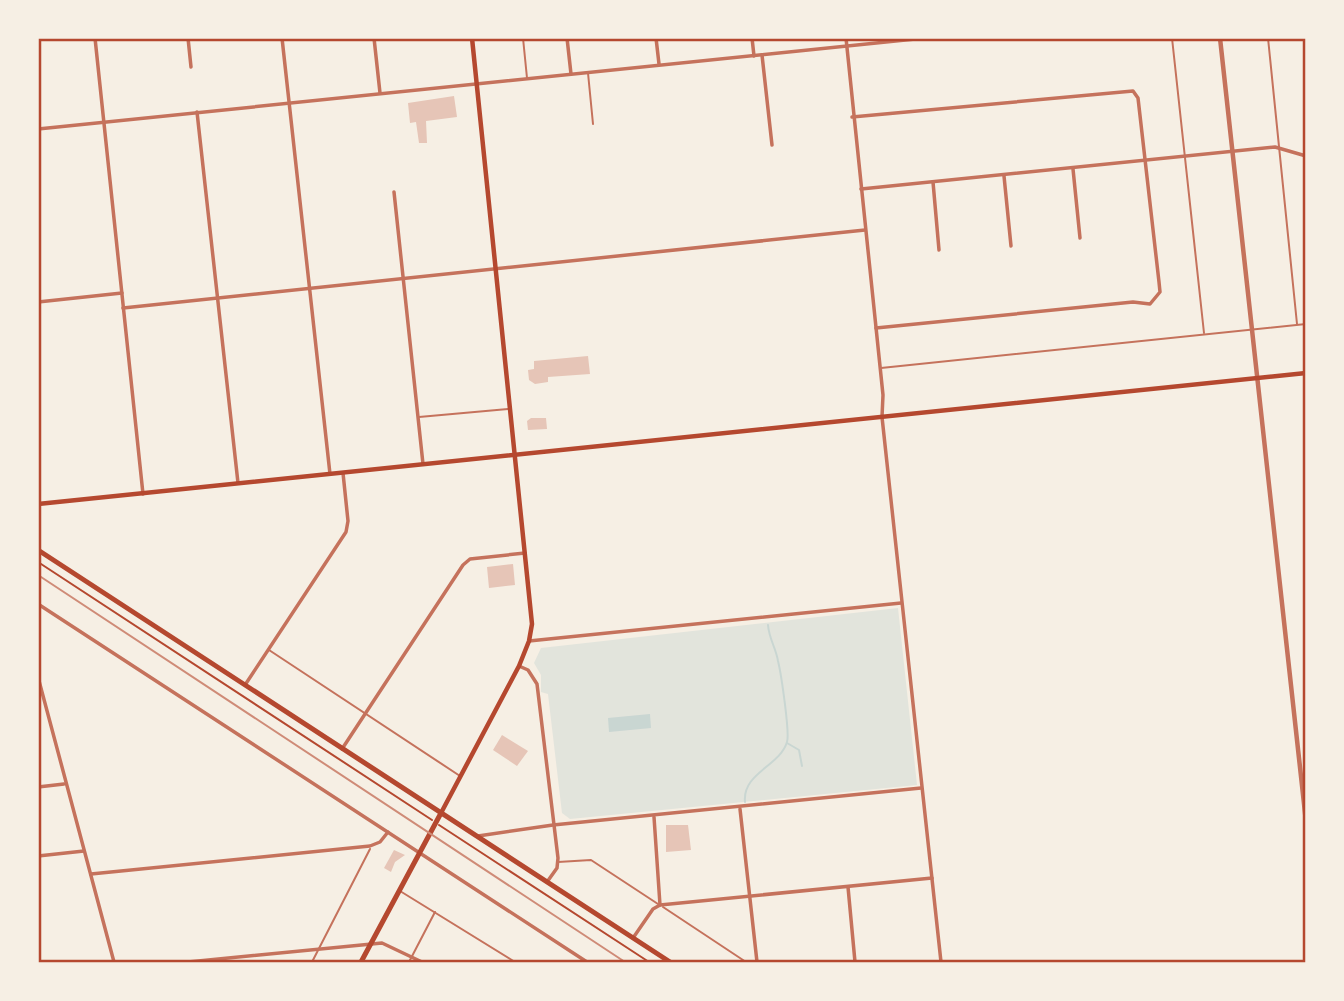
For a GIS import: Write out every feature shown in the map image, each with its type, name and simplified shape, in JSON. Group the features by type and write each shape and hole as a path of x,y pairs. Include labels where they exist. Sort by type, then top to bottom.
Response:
{"main road":[{"path":"361,962 519,666 529,641 532,613 471,38"},
{"path":"38,505 1306,373"},
{"path":"38,550 670,962"}],"street":[{"path":"95,38 143,494"},
{"path":"188,38 191,66"},
{"path":"282,38 330,474"},
{"path":"374,38 380,93"},
{"path":"568,38 571,74"},
{"path":"656,38 659,64"},
{"path":"752,38 754,56"},
{"path":"846,38 852,117 880,369 881,417 941,962"},
{"path":"38,129 925,38"},
{"path":"1220,38 1306,822"},
{"path":"762,54 772,145"},
{"path":"852,117 1133,91 1138,103 1160,292 1150,304 1133,302 876,328"},
{"path":"197,113 238,484"},
{"path":"860,189 1280,148 1306,156"},
{"path":"1073,169 1080,237"},
{"path":"1004,176 1011,246"},
{"path":"933,183 939,250"},
{"path":"394,192 423,464"},
{"path":"123,308 865,230"},
{"path":"38,302 122,293"},
{"path":"244,685 346,532 348,521 343,472"},
{"path":"342,749 463,565 470,559 526,553"},
{"path":"529,641 901,603"},
{"path":"38,604 587,962"},
{"path":"519,666 528,670 537,684 558,862 547,882"},
{"path":"38,677 64,785 114,962"},
{"path":"38,787 64,785"},
{"path":"476,837 492,832 553,825 654,817 921,788"},
{"path":"740,808 757,962"},
{"path":"654,817 660,905"},
{"path":"90,874 370,846 380,842 388,832"},
{"path":"38,856 84,851"},
{"path":"633,938 653,909 660,905 932,878"},
{"path":"848,887 855,962"},
{"path":"188,962 383,943 422,962"},
{"path":"575,962 578,957"}],"lane":[{"path":"523,38 527,78"},
{"path":"1172,38 1204,334"},
{"path":"1268,38 1297,325"},
{"path":"588,72 593,124"},
{"path":"880,369 1306,324"},
{"path":"418,417 511,408"},
{"path":"268,649 461,776"},
{"path":"312,962 367,861 370,846"},
{"path":"558,862 591,860 746,962"},
{"path":"398,890 515,962"},
{"path":"409,962 436,911"}],"path":[{"path":"38,562 649,962"}],"shaded area":[{"path":"898,608 917,785 570,819 562,813 548,694 541,692 541,675 534,663 541,648"},
{"path":"650,714 651,728 609,732 608,718"}],"building":[{"path":"454,96 457,117 426,121 427,143 419,143 416,122 410,123 408,103"},
{"path":"588,356 590,374 548,377 548,382 535,384 529,380 528,370 534,369 534,361"},
{"path":"531,418 546,418 547,429 528,430 527,421"},
{"path":"513,564 515,585 489,588 487,567"},
{"path":"502,735 528,751 517,766 493,750"},
{"path":"666,825 688,825 691,850 666,852"},
{"path":"394,850 405,855 395,862 391,872 384,868"}],"waterway":[{"path":"745,802 749,784 783,750 788,736 781,677 768,625"},
{"path":"787,743 799,750 802,766"}],"railway":[{"path":"38,575 625,962"}]}
